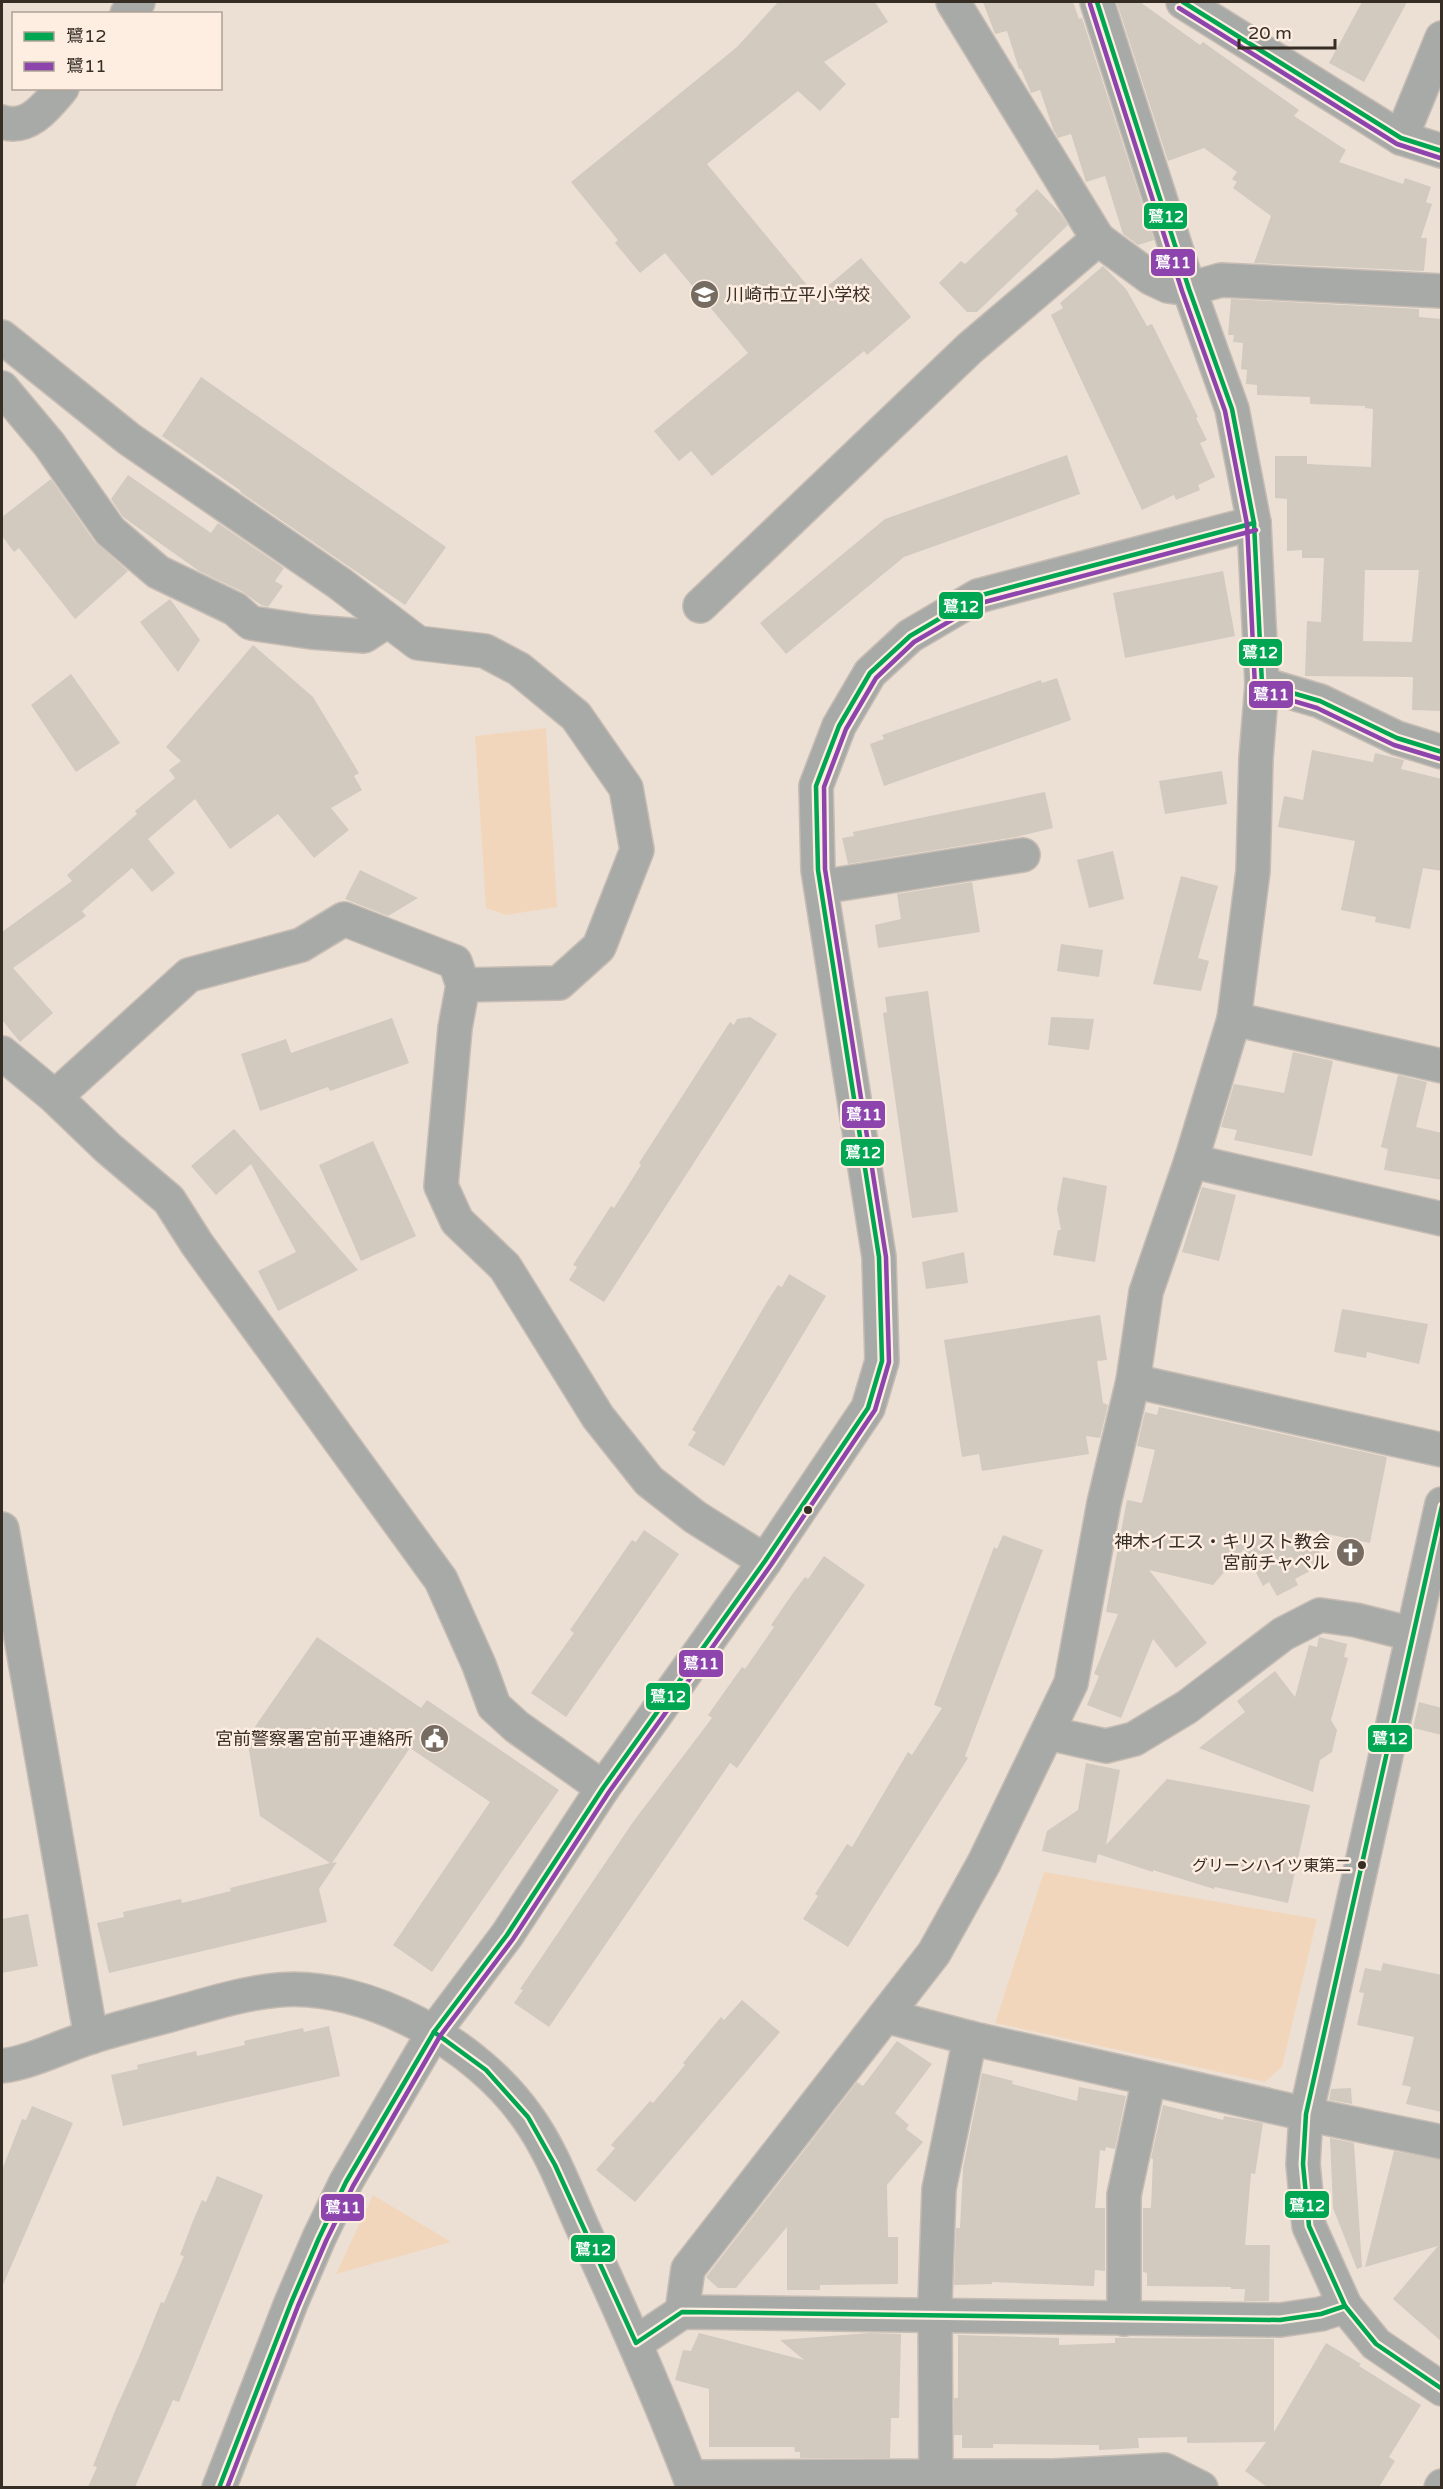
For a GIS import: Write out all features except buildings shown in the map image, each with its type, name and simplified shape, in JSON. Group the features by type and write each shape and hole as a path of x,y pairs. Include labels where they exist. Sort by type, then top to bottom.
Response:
{"street":[{"path":"953,2 1098,239 1151,278 1168,286 1190,289 1221,280 1442,291"},
{"path":"682,2312 688,2269 934,1953 984,1863 1071,1683 1104,1503 1133,1381 1146,1292 1191,1161 1234,1019 1253,871 1256,758 1262,684 1254,523 1232,409 1190,289 1097,2"},
{"path":"1183,2 1401,138 1442,151"},
{"path":"1401,138 1442,38"},
{"path":"2,122 11,125 39,115 60,90"},
{"path":"700,606 970,348 1098,239"},
{"path":"2,337 129,438 339,584 418,643 485,651 519,669 576,716 626,788 637,850 599,947 559,983 463,985"},
{"path":"2,388 50,444 110,531 158,572 235,609 251,623 311,632 364,636 387,621"},
{"path":"219,2487 319,2238 346,2182 434,2032 507,1935 603,1788 765,1561 868,1408 882,1361 879,1257 818,870 816,786 839,726 870,673 910,636 978,596 1254,523"},
{"path":"1262,684 1320,701 1397,738 1442,752"},
{"path":"821,887 1023,855"},
{"path":"55,1097 189,975 301,945 344,919 455,962 463,985 455,1028 441,1186 457,1221 505,1267 598,1417 649,1481 695,1517 765,1561"},
{"path":"1234,1019 1442,1066"},
{"path":"2,1053 55,1097 108,1148 169,1200 197,1244 441,1580 479,1665 494,1706 517,1727 603,1788"},
{"path":"1191,1161 1442,1219"},
{"path":"1133,1381 1442,1450"},
{"path":"1442,1504 1306,2114 1303,2164 1309,2226 1345,2306 1376,2344 1442,2389"},
{"path":"2,1539 65,1880 91,2037"},
{"path":"1048,1733 1106,1746 1134,1739 1187,1707 1283,1634 1320,1615 1356,1620 1412,1634"},
{"path":"2,2066 91,2037 231,1998 279,1990 322,1991 377,2004 434,2032 486,2070 528,2117 555,2164 576,2215 636,2343 692,2482 936,2482 1053,2476 1116,2479 1165,2470 1201,2487"},
{"path":"886,2016 970,2038 1149,2079 1442,2142"},
{"path":"936,2482 935,2317 939,2189 970,2038"},
{"path":"1124,2319 1124,2195 1149,2079"},
{"path":"636,2343 682,2312 1280,2320 1321,2314 1345,2306"}],"shaded area":[{"path":"546,728 557,907 506,915 486,908 475,736"},
{"path":"1044,1872 1317,1919 1282,2067 1265,2082 995,2023"},
{"path":"373,2195 451,2242 336,2274"}],"transit line":[{"name":"鷺12","path":"1097,2 1189,289 1232,409 1254,523 1262,684 1320,701 1397,738 1442,752"},
{"name":"鷺12","path":"1183,2 1401,138 1442,151"},
{"name":"鷺11","path":"1090,4 1182,291 1225,411 1247,524 1255,687 1260,691 1317,708 1394,745 1440,759"},
{"name":"鷺11","path":"1179,8 1397,144 1440,158"},
{"name":"鷺12","path":"219,2488 291,2303 319,2238 346,2182 434,2032 507,1935 603,1788 765,1561 868,1408 882,1361 879,1257 818,870 816,786 839,726 870,673 910,636 978,596 1254,523"},
{"name":"鷺11","path":"227,2488 298,2306 326,2241 353,2186 440,2036 513,1939 609,1792 771,1565 875,1410 889,1362 886,1257 825,869 824,787 846,729 876,678 914,642 981,603 1256,530"},
{"name":"鷺12","path":"1442,1506 1306,2114 1303,2164 1309,2226 1345,2306 1376,2344 1442,2389"},
{"name":"鷺12","path":"434,2032 486,2070 528,2117 555,2165 636,2343 682,2312 1280,2320 1321,2314 1345,2306"}],"place":[{"name":"川崎市立平小学校","path":"705,295"},
{"name":"神木イエス・キリスト教会 宮前チャペル","path":"1351,1552"},
{"name":"宮前警察署宮前平連絡所","path":"434,1739"},
{"name":"グリーンハイツ東第二","path":"1362,1865"}]}
